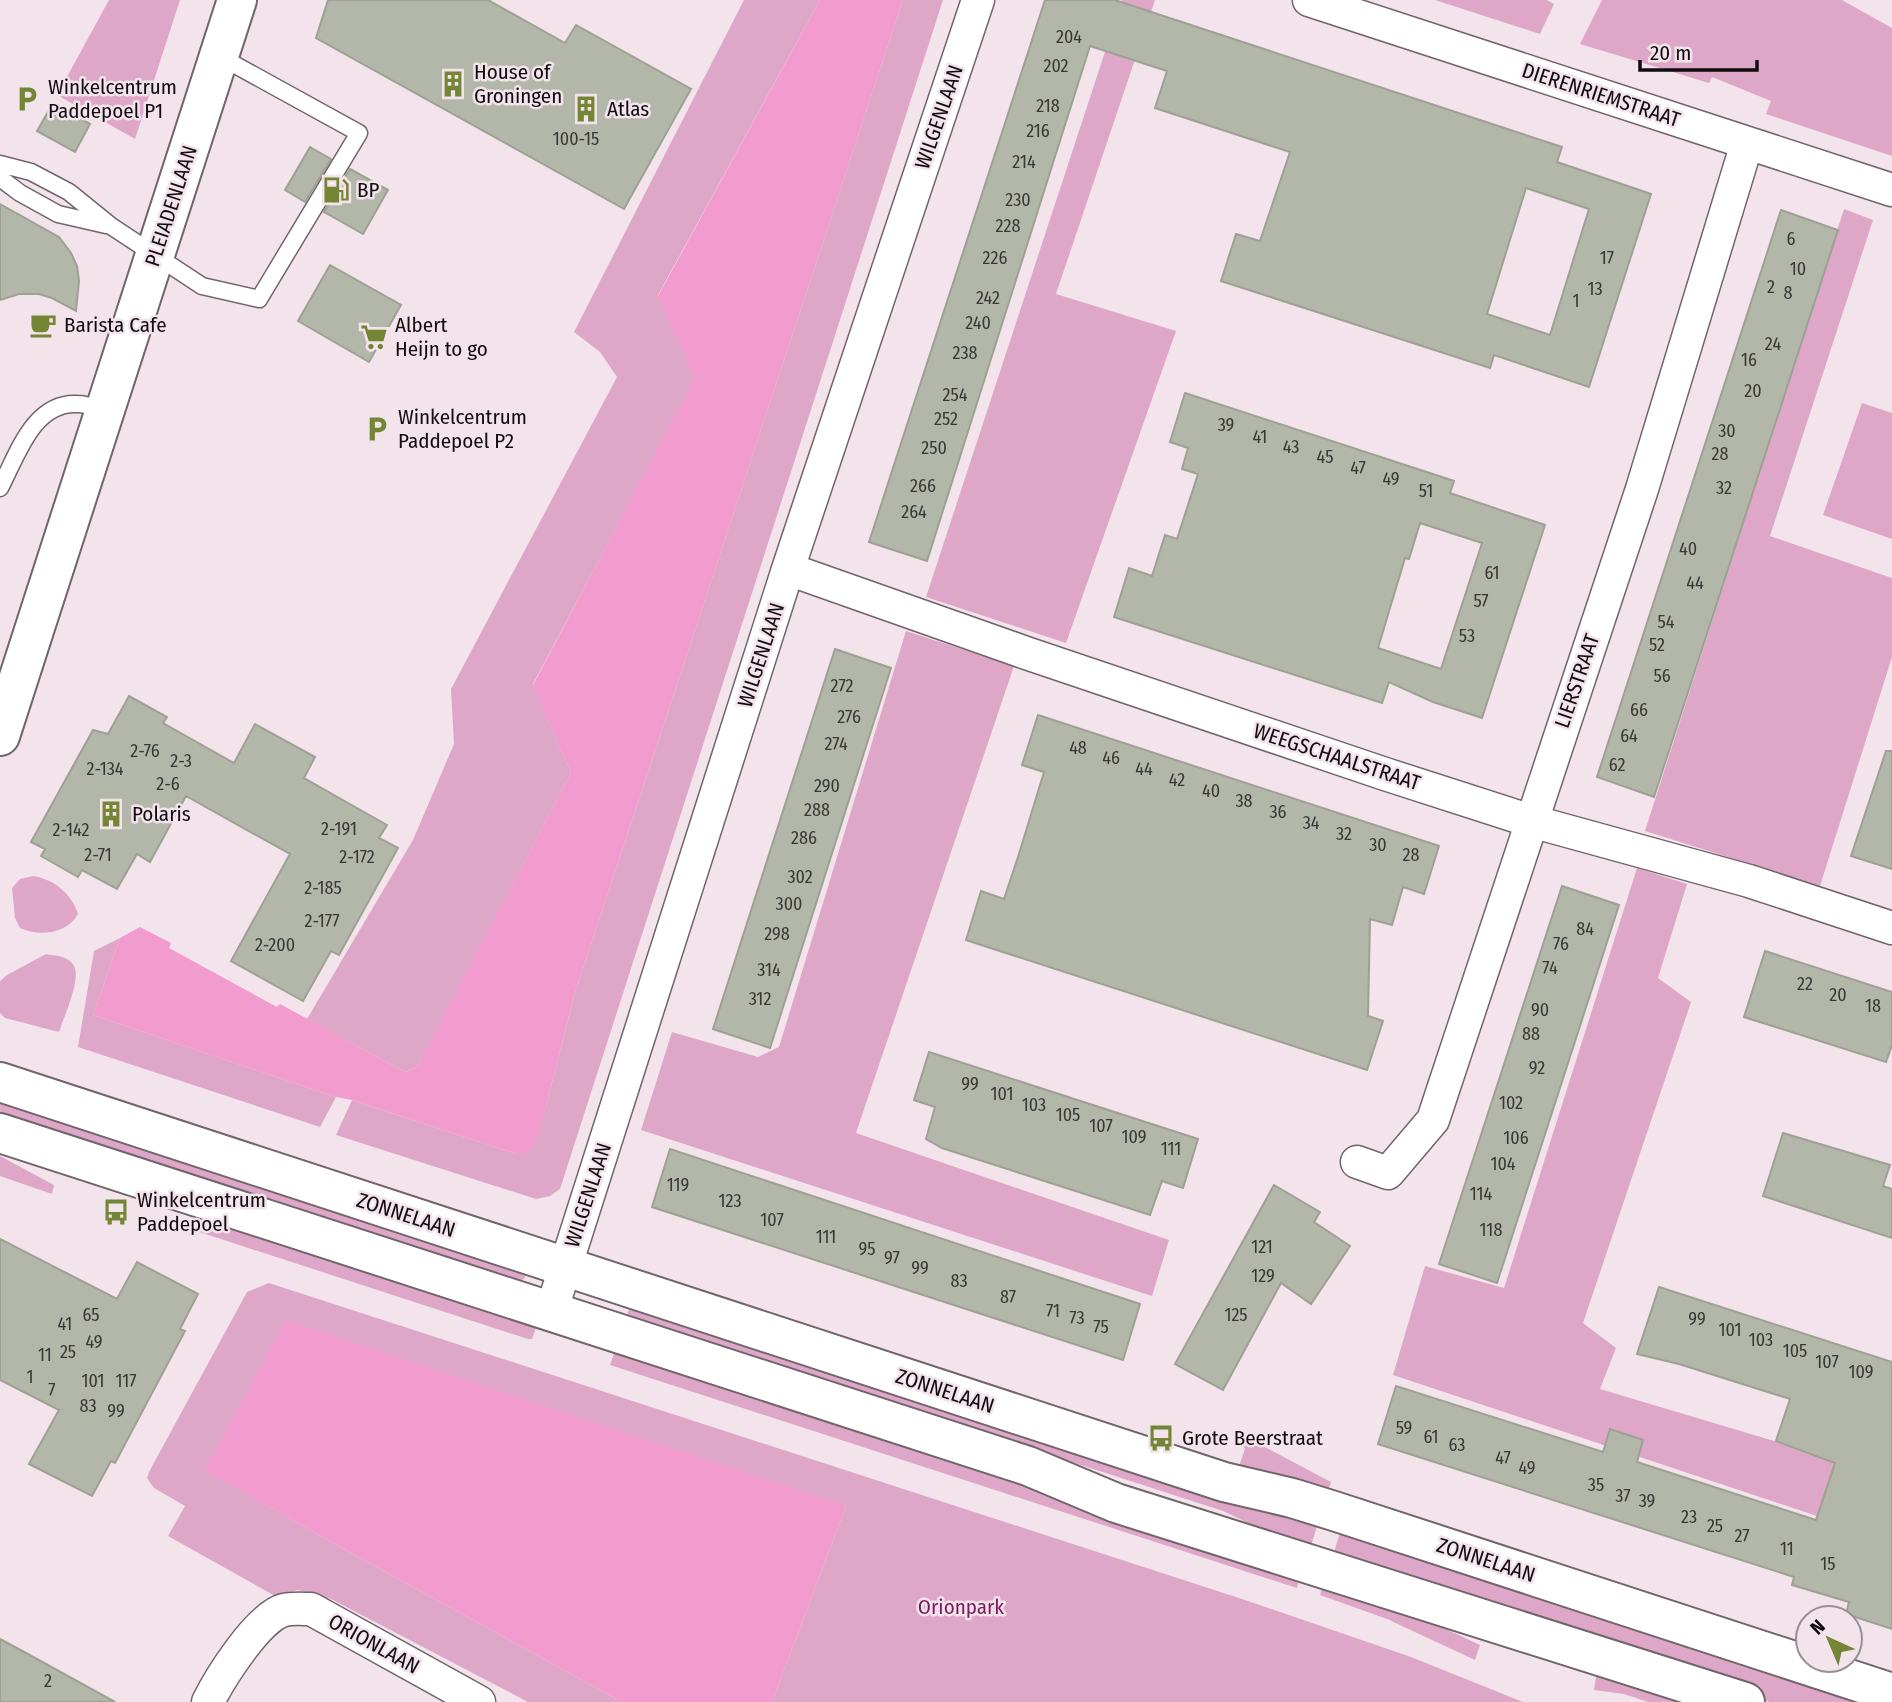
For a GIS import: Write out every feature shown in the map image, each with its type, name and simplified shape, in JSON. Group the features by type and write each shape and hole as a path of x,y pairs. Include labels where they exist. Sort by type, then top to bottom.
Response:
{"street":[{"name":"PLEIADENLAAN","path":"0,735 237,0"},
{"name":"WILGENLAAN","path":"551,1312 788,569 978,0"},
{"name":"DIERENRIEMSTRAAT","path":"1309,0 1892,190"},
{"name":"LIERSTRAAT","path":"1357,1162 1388,1173 1433,1120 1642,489 1747,143"},
{"name":"WEEGSCHAALSTRAAT","path":"788,569 1028,654 1531,821 1749,881 1892,929"},
{"name":"ZONNELAAN","path":"0,1082 1211,1478 1334,1511 1892,1693"},
{"path":"0,1133 1028,1466 1116,1503 1745,1702"},
{"name":"ORIONLAAN","path":"208,1702 220,1678 266,1619 284,1610 311,1609 479,1702"}],"lane":[{"path":"0,164 32,172 69,192 111,226 202,286 259,299 359,133 219,56"},
{"path":"0,178 20,194 58,214 111,226"},
{"path":"0,488 34,423 44,413 68,404 80,404 105,411"}],"green space":[{"path":"109,0 180,0 135,139 57,95"},
{"path":"744,0 820,0 658,295 696,378 533,684 571,773 417,1067 405,1072 307,1019 413,840 454,744 451,689 617,377 600,352 574,332"},
{"path":"903,0 943,0 560,1189 550,1196 536,1199 336,1135 352,1100 517,1154 545,1110 574,996"},
{"path":"1122,0 1155,0 1056,294 1176,331 1066,643 926,597"},
{"path":"1435,0 1547,0 1554,4 1540,34"},
{"path":"1602,0 1842,0 1892,28 1892,156 1766,114 1771,101 1712,77 1709,83 1580,44"},
{"path":"1844,209 1873,220 1770,536 1892,578 1892,657 1820,886 1645,831"},
{"path":"1862,403 1892,413 1892,539 1823,515"},
{"path":"906,631 1014,666 856,1133 1169,1240 1152,1296 641,1130 672,1032 758,1057 779,1047"},
{"path":"1637,868 1687,884 1658,978 1691,1002 1583,1323 1616,1348 1600,1389 1892,1476 1880,1537 1393,1375 1425,1266 1504,1288"},
{"path":"33,876 48,880 67,894 78,914 67,926 44,933 20,928 15,918 12,888 20,879"},
{"path":"120,938 93,1015 336,1097 320,1127 78,1047 94,951"},
{"path":"46,954 66,959 75,969 74,986 59,1032 5,1018 0,1013 0,981"},
{"path":"0,1101 525,1273 525,1278 518,1282 0,1115"},
{"path":"0,1156 54,1185 52,1194 0,1176"},
{"path":"192,1213 537,1325 532,1339 528,1339 187,1228"},
{"name":"Orionpark","path":"269,1283 1242,1599 1411,1657 1523,1702 772,1702 846,1506 206,1470 622,1702 528,1702 331,1599 298,1590 277,1597 168,1536 185,1506 154,1488 147,1478 150,1470 247,1292"},
{"path":"630,1306 1319,1520 1309,1552 1223,1511 626,1318"},
{"path":"615,1350 1301,1573 1297,1588 610,1365"},
{"path":"1243,1438 1331,1482 1326,1496 1238,1469 1245,1449 1242,1445"},
{"path":"1342,1526 1883,1702 1770,1702 1332,1559"},
{"path":"1324,1581 1392,1604 1480,1645 1475,1660 1387,1619 1320,1595"},
{"path":"1597,1671 1700,1702 1648,1702 1624,1694 1594,1690"}],"shaded area":[{"path":"820,0 903,0 574,996 545,1110 532,1149 517,1154 336,1097 93,1015 120,938 140,927 171,943 169,948 405,1072 417,1067 571,773 533,685 695,378 658,296"},
{"path":"286,1320 846,1506 772,1702 622,1702 205,1470"}],"building":[{"path":"328,0 488,0 565,43 576,25 691,89 624,209 316,38"},
{"path":"1045,0 1115,0 1562,147 1557,162 1651,194 1589,387 1494,355 1490,368 1221,281 1236,234 1260,241 1290,152 1155,108 1167,71 1090,46 927,561 869,542","holes":["1526,188 1589,209 1550,335 1487,314"]},
{"path":"53,103 90,124 75,152 37,131"},
{"path":"310,147 331,159 305,202 285,190"},
{"path":"350,169 388,190 363,234 324,212"},
{"path":"0,204 59,237 71,253 77,266 79,281 76,311 39,294 19,294 0,300"},
{"path":"1781,210 1838,230 1654,797 1597,777"},
{"path":"330,265 401,305 369,362 298,321"},
{"path":"1185,393 1454,481 1450,493 1545,525 1482,718 1433,702 1389,682 1382,703 1114,617 1129,568 1152,576 1165,535 1177,539 1198,474 1182,469 1188,448 1170,442","holes":["1420,523 1482,543 1441,669 1378,648 1405,558 1409,559"]},
{"path":"835,649 891,668 770,1048 713,1029"},
{"path":"129,696 167,717 163,723 234,763 255,724 315,757 304,778 387,825 379,838 398,848 339,955 331,951 303,1001 231,961 290,854 186,796 150,862 137,854 117,889 82,870 78,877 41,856 45,849 31,842 93,730 108,734"},
{"path":"1038,715 1439,846 1424,894 1403,887 1392,925 1370,919 1368,1016 1383,1021 1367,1070 966,940 981,891 1004,899 1018,857 1044,772 1022,765"},
{"path":"1886,751 1892,751 1892,869 1851,856"},
{"path":"1562,886 1619,905 1497,1283 1439,1264"},
{"path":"1765,951 1892,992 1892,1045 1886,1062 1744,1017"},
{"path":"929,1052 1198,1139 1183,1188 1162,1181 1150,1215 942,1148 926,1139 935,1107 914,1100"},
{"path":"1783,1133 1890,1165 1883,1186 1892,1189 1892,1238 1763,1196"},
{"path":"670,1149 1140,1304 1123,1360 652,1207"},
{"path":"1274,1185 1320,1212 1314,1222 1350,1246 1311,1304 1281,1283 1223,1390 1175,1364"},
{"path":"0,1239 117,1299 137,1262 198,1294 180,1329 185,1331 115,1463 111,1461 92,1496 29,1464 59,1410 0,1380"},
{"path":"1659,1287 1892,1362 1892,1629 1864,1620 1864,1604 1848,1604 1792,1585 1794,1577 1378,1444 1396,1386 1603,1452 1610,1429 1643,1440 1637,1462 1816,1520 1835,1463 1776,1441 1790,1399 1679,1364 1637,1354"},
{"path":"0,1639 26,1653 115,1702 0,1702"}],"place":[{"name":"House of Groningen","path":"453,84"},
{"name":"Winkelcentrum Paddepoel P1","path":"27,99"},
{"name":"Atlas","path":"586,109"},
{"name":"BP","path":"336,190"},
{"name":"Barista Cafe","path":"43,325"},
{"name":"Albert Heijn to go","path":"374,337"},
{"name":"Winkelcentrum Paddepoel P2","path":"377,429"},
{"name":"Polaris","path":"111,814"},
{"name":"Winkelcentrum Paddepoel","path":"116,1212"},
{"name":"Grote Beerstraat","path":"1161,1438"}]}
